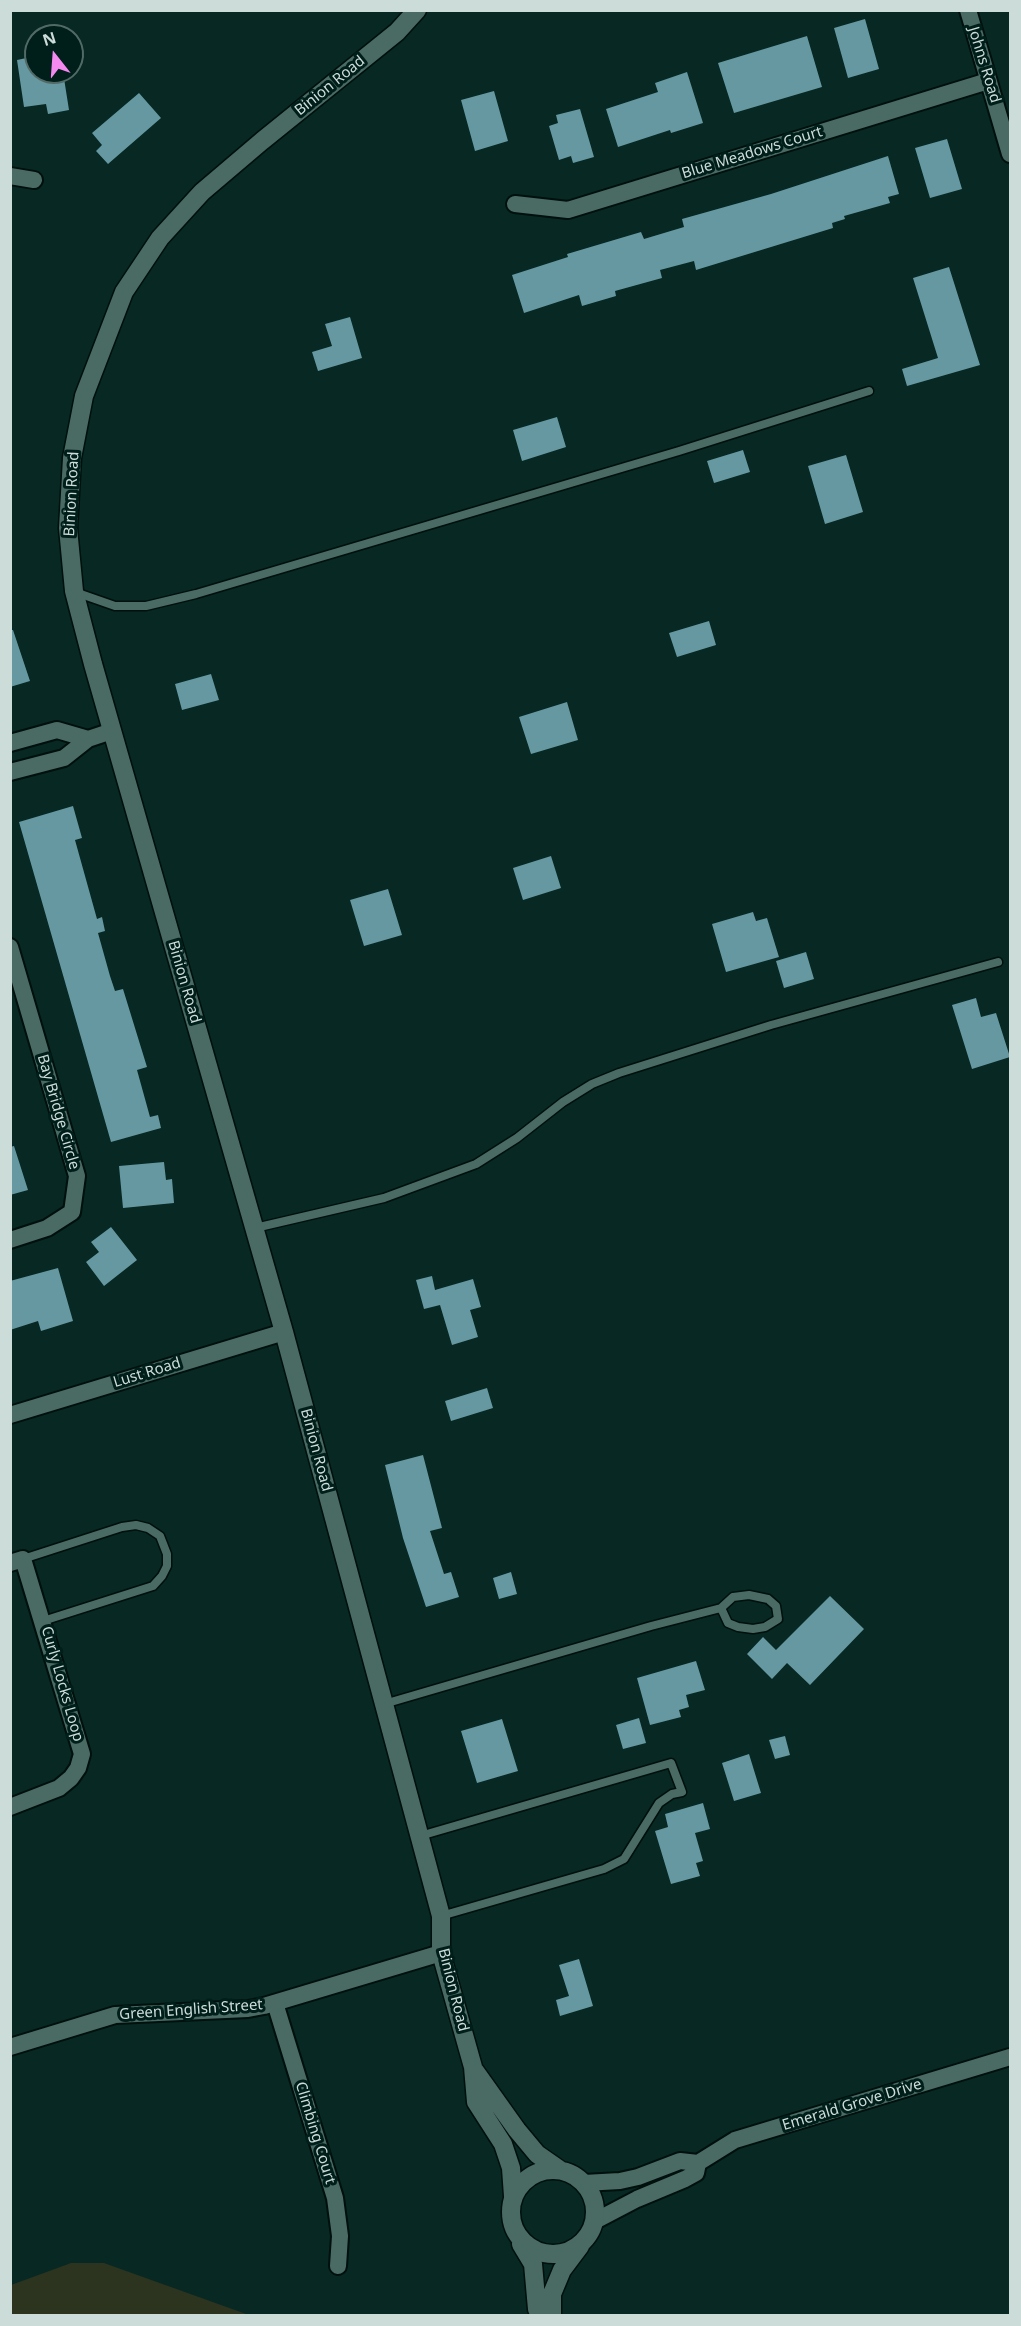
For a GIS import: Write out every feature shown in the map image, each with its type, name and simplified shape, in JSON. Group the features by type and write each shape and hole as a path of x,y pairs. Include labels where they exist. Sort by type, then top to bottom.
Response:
{"main road":[{"name":"Binion Road","path":"417,10 397,32 261,141 202,192 160,238 124,292 84,396 72,458 68,528 74,591 284,1332 441,1916 441,1953 472,2067 476,2102 503,2144 512,2174 513,2196"},
{"name":"Binion Road","path":"472,2067 537,2154 560,2170"},
{"path":"541,2316 537,2308 533,2264 511,2224 510,2210 513,2196 521,2184 533,2175 546,2170 560,2170 584,2183 595,2207 595,2221 590,2234 562,2270 552,2294 552,2316"},
{"path":"517,2237 528,2247 540,2253 555,2255 569,2252 581,2244"}],"street":[{"name":"Johns Road","path":"968,10 1011,154"},
{"name":"Blue Meadows Court","path":"515,204 568,210 988,81"},
{"path":"10,176 33,180"},
{"path":"10,743 57,730 88,739"},
{"path":"10,772 64,758 88,739 112,731"},
{"name":"Bay Bridge Circle","path":"10,947 17,994 77,1176 72,1212 47,1228 10,1240"},
{"name":"Lust Road","path":"10,1415 284,1332"},
{"name":"Curly Locks Loop","path":"10,1807 46,1795 59,1788 71,1778 78,1768 82,1754 43,1621 17,1561"},
{"name":"Green English Street","path":"10,2047 115,2015 248,2009 441,1953"},
{"name":"Climbing Court","path":"274,2003 335,2198 340,2236 338,2266"},
{"name":"Emerald Grove Drive","path":"584,2183 620,2181 638,2177 680,2161 698,2163 735,2140 1011,2057"},
{"name":"Emerald Grove Drive","path":"595,2221 637,2199 685,2180 696,2173 698,2163"}],"lane":[{"path":"74,591 115,606 146,606 196,594 679,451 868,392"},
{"path":"255,1228 384,1198 476,1164 517,1138 563,1102 592,1084 619,1072 771,1025 998,962"},
{"path":"17,1561 122,1527 136,1525 148,1528 160,1536 167,1554 166,1566 162,1576 153,1586 43,1621"},
{"path":"384,1704 651,1626 721,1608 733,1597 749,1595 768,1599 776,1606 778,1619 765,1627 753,1629 738,1627 728,1623 721,1608"},
{"path":"420,1836 671,1763 682,1792 672,1794 659,1803 624,1859 604,1869 441,1916"}],"green space":[{"path":"71,2263 104,2263 249,2315 11,2315 11,2285"}],"building":[{"path":"865,19 879,69 848,78 834,28"},
{"path":"807,36 822,87 734,113 718,63"},
{"path":"24,59 24,84 65,84 69,110 48,114 46,104 24,107 17,60"},
{"path":"687,72 703,123 671,133 670,130 618,147 606,109 658,92 655,83"},
{"path":"494,91 508,141 475,151 461,100"},
{"path":"139,93 161,118 108,164 96,151 102,145 92,133"},
{"path":"580,109 594,157 573,163 571,156 559,160 549,126 558,123 556,115"},
{"path":"947,139 962,189 930,198 915,148"},
{"path":"888,156 899,194 888,197 890,203 844,216 845,219 832,223 833,228 696,270 694,261 660,270 662,278 615,291 616,296 582,306 579,295 524,313 512,275 568,257 567,254 641,232 644,239 684,227 682,219 771,194"},
{"path":"949,267 980,365 907,386 902,369 938,358 913,278"},
{"path":"350,317 362,358 318,371 312,352 332,346 325,324"},
{"path":"557,417 566,447 522,461 513,430"},
{"path":"743,450 750,472 714,483 707,461"},
{"path":"846,455 863,512 825,524 808,466"},
{"path":"709,621 716,645 677,657 669,633"},
{"path":"10,630 13,630 30,681 10,687"},
{"path":"211,674 219,700 182,710 175,684"},
{"path":"567,702 578,740 531,754 519,717"},
{"path":"73,806 82,838 75,840 97,919 102,917 105,931 98,933 115,991 123,989 147,1067 137,1070 150,1117 158,1115 161,1128 111,1142 19,822"},
{"path":"551,856 561,888 523,900 513,868"},
{"path":"388,889 402,935 364,946 350,900"},
{"path":"753,912 756,921 767,918 779,957 726,972 712,924"},
{"path":"806,952 814,979 784,988 776,961"},
{"path":"976,998 981,1017 996,1013 1010,1057 972,1069 952,1005"},
{"path":"14,1146 28,1190 10,1195 10,1147"},
{"path":"164,1162 166,1180 172,1179 174,1203 123,1208 119,1166"},
{"path":"111,1227 137,1260 104,1286 86,1262 99,1252 91,1242"},
{"path":"58,1268 73,1321 41,1331 38,1321 10,1330 10,1281"},
{"path":"432,1276 435,1290 473,1279 481,1307 470,1310 478,1337 452,1345 440,1305 424,1309 416,1280"},
{"path":"487,1388 493,1408 451,1421 445,1401"},
{"path":"423,1455 442,1528 430,1531 444,1574 451,1572 459,1597 426,1607 403,1538 385,1465"},
{"path":"511,1572 517,1594 499,1599 493,1578"},
{"path":"830,1596 864,1629 810,1685 787,1663 772,1679 747,1654 763,1637 776,1650"},
{"path":"696,1661 705,1690 686,1695 689,1707 679,1710 681,1717 650,1725 637,1678"},
{"path":"639,1718 646,1743 623,1749 616,1725"},
{"path":"502,1719 518,1771 477,1783 461,1731"},
{"path":"785,1736 790,1755 775,1759 769,1740"},
{"path":"749,1754 761,1793 734,1801 722,1763"},
{"path":"703,1803 710,1829 695,1833 703,1861 696,1863 700,1876 671,1884 655,1831 668,1827 665,1814"},
{"path":"579,1959 593,2006 560,2016 556,2000 569,1996 559,1965"}]}
